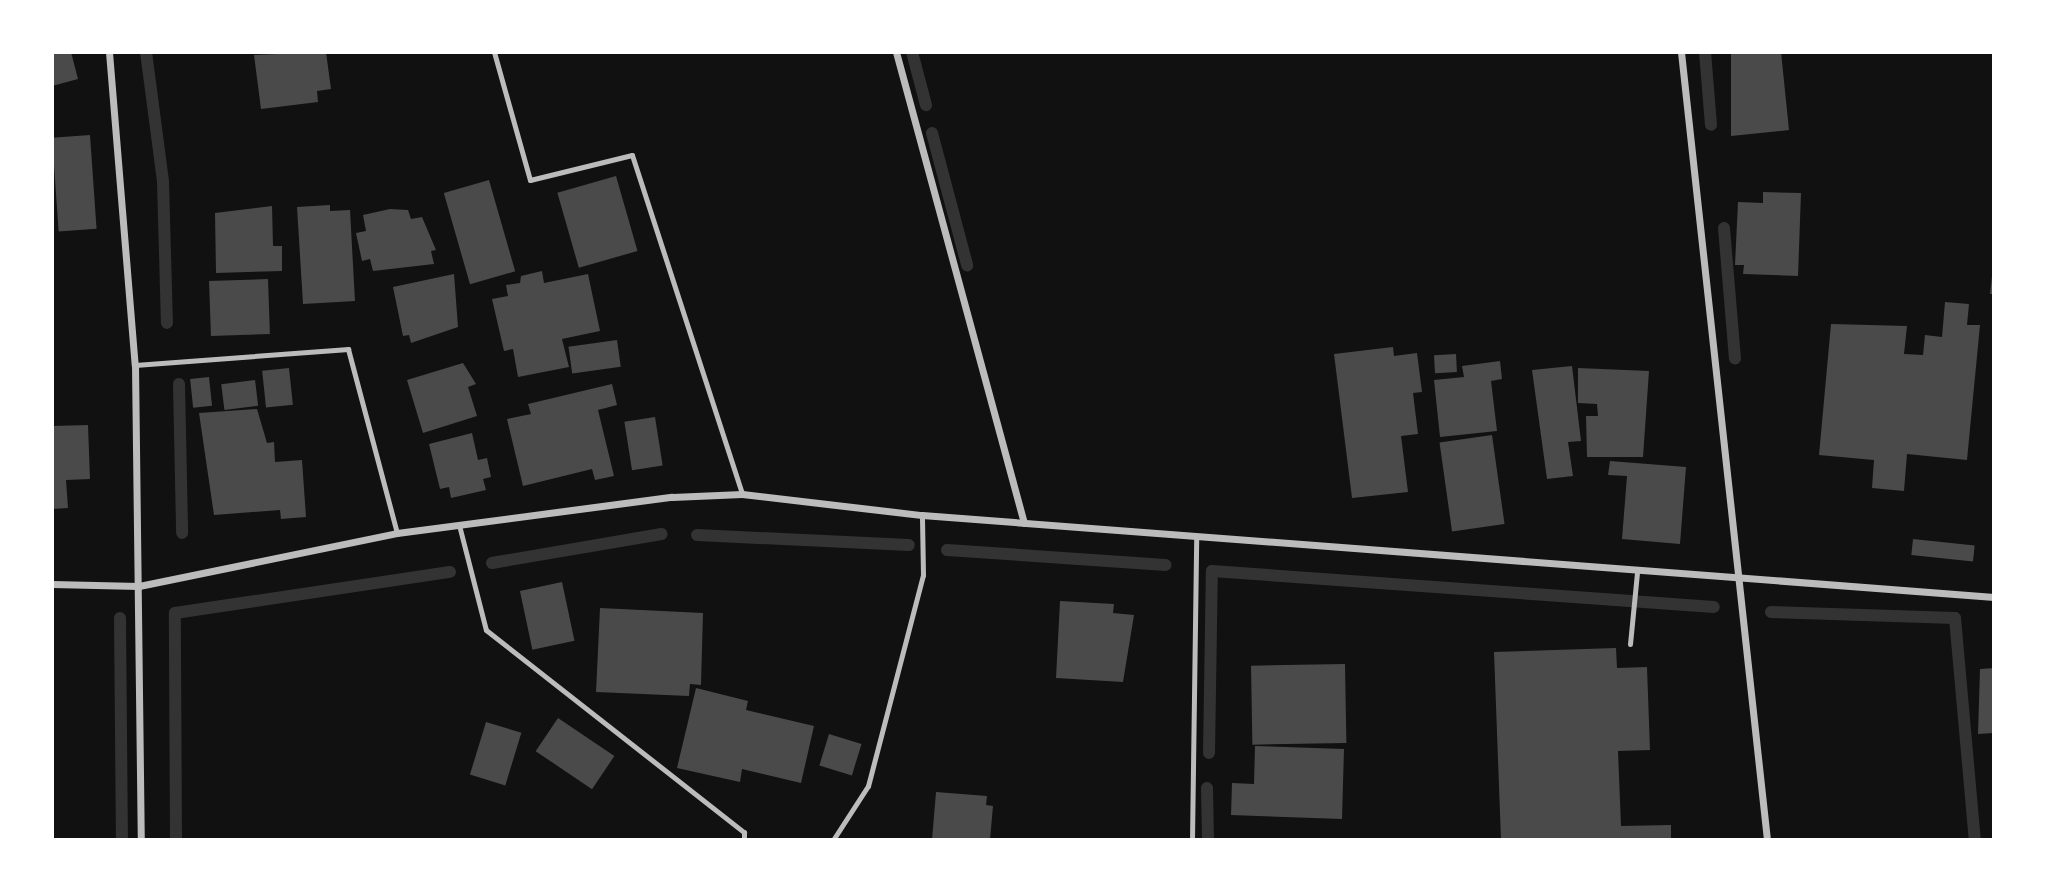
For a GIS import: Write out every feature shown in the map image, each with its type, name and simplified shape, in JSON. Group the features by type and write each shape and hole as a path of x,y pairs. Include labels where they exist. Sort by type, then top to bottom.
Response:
{"street":[{"path":"109,52 135,365 141,839"},
{"path":"896,52 1024,523"},
{"path":"1681,52 1767,839"},
{"path":"52,584 139,586 397,533 742,494 922,516 1196,537 1637,578 1993,597"}],"lane":[{"path":"494,52 530,180 632,155 742,494"},
{"path":"135,365 348,349 397,533"},
{"path":"832,839 869,786 923,575 922,516"},
{"path":"459,525 486,630 744,832 744,839"},
{"path":"1192,839 1196,537"},
{"path":"1630,644 1637,578"}],"building":[{"path":"52,52 71,52 78,79 52,86"},
{"path":"326,52 331,89 317,91 318,102 261,109 254,55"},
{"path":"1731,52 1781,52 1789,130 1731,136"},
{"path":"90,135 97,229 59,231 52,138"},
{"path":"616,176 637,251 579,268 557,193"},
{"path":"489,180 515,271 470,284 444,193"},
{"path":"1763,192 1801,193 1798,276 1743,274 1744,265 1735,265 1738,202 1763,203"},
{"path":"330,205 330,211 350,210 355,301 303,304 297,207"},
{"path":"272,206 273,246 282,246 282,271 216,273 215,213"},
{"path":"390,209 408,210 411,219 422,217 436,250 431,251 434,264 373,271 370,259 362,261 356,233 366,231 363,215"},
{"path":"542,271 544,283 588,274 600,331 562,339 569,367 518,377 513,349 504,351 492,299 508,296 506,285 520,283 521,276"},
{"path":"454,274 458,327 411,343 409,335 403,336 393,287"},
{"path":"1992,276 1994,294 1990,294"},
{"path":"268,279 270,334 211,336 209,281"},
{"path":"1945,302 1969,304 1967,325 1980,325 1967,460 1907,454 1904,491 1872,488 1874,460 1819,455 1831,324 1907,326 1904,354 1923,355 1925,335 1942,337"},
{"path":"617,340 621,367 572,374 568,347"},
{"path":"1393,347 1394,356 1417,353 1422,392 1413,393 1418,434 1401,436 1408,492 1352,498 1334,354"},
{"path":"1456,354 1457,372 1435,373 1434,355"},
{"path":"1500,361 1502,379 1491,381 1497,431 1440,437 1434,380 1464,377 1462,366"},
{"path":"463,363 476,384 468,387 477,416 423,433 407,380"},
{"path":"1572,366 1581,441 1568,442 1573,476 1547,479 1532,370"},
{"path":"289,368 293,405 266,408 262,371"},
{"path":"1578,368 1649,371 1643,457 1587,457 1586,416 1598,416 1597,404 1578,403"},
{"path":"209,377 212,406 193,408 190,379"},
{"path":"255,380 258,406 224,410 221,384"},
{"path":"612,384 617,405 598,410 614,476 595,480 592,469 523,486 507,419 531,414 528,404"},
{"path":"257,409 267,443 274,442 275,462 302,460 306,517 281,519 280,510 214,515 199,413"},
{"path":"655,417 663,465 632,470 624,422"},
{"path":"88,425 90,479 66,480 68,508 52,509 52,426"},
{"path":"472,433 478,460 487,458 491,477 483,479 486,490 451,498 449,487 440,489 429,444"},
{"path":"1492,435 1505,524 1452,532 1440,442"},
{"path":"1610,461 1686,467 1680,544 1622,539 1627,476 1608,475"},
{"path":"1913,539 1975,545 1973,561 1911,555"},
{"path":"562,582 574,641 532,650 520,591"},
{"path":"1060,601 1114,604 1113,613 1134,615 1123,682 1056,678"},
{"path":"600,608 703,613 701,685 690,684 689,696 596,692"},
{"path":"1616,648 1617,668 1647,667 1650,750 1618,751 1621,826 1671,825 1671,840 1501,840 1494,652"},
{"path":"1345,664 1346,743 1252,745 1251,666"},
{"path":"1994,668 1994,733 1978,734 1980,669"},
{"path":"696,688 748,701 746,710 814,726 801,783 742,769 740,782 677,768"},
{"path":"558,718 614,756 592,789 536,751"},
{"path":"486,722 521,733 505,785 470,775"},
{"path":"829,734 862,744 852,775 819,766"},
{"path":"1255,746 1344,749 1342,819 1231,815 1232,783 1254,784"},
{"path":"936,792 987,796 986,805 993,806 990,840 932,840"}],"waterway":[{"path":"146,52 163,182 167,323"},
{"path":"912,52 926,105"},
{"path":"1705,52 1711,125"},
{"path":"932,133 967,265"},
{"path":"1724,228 1735,359"},
{"path":"179,384 182,533"},
{"path":"492,563 662,534"},
{"path":"697,535 909,545"},
{"path":"947,550 1165,565"},
{"path":"1209,753 1212,571 1714,607"},
{"path":"176,840 175,613 450,572"},
{"path":"1771,612 1955,618 1975,840"},
{"path":"120,618 122,840"},
{"path":"1207,788 1208,840"}]}
